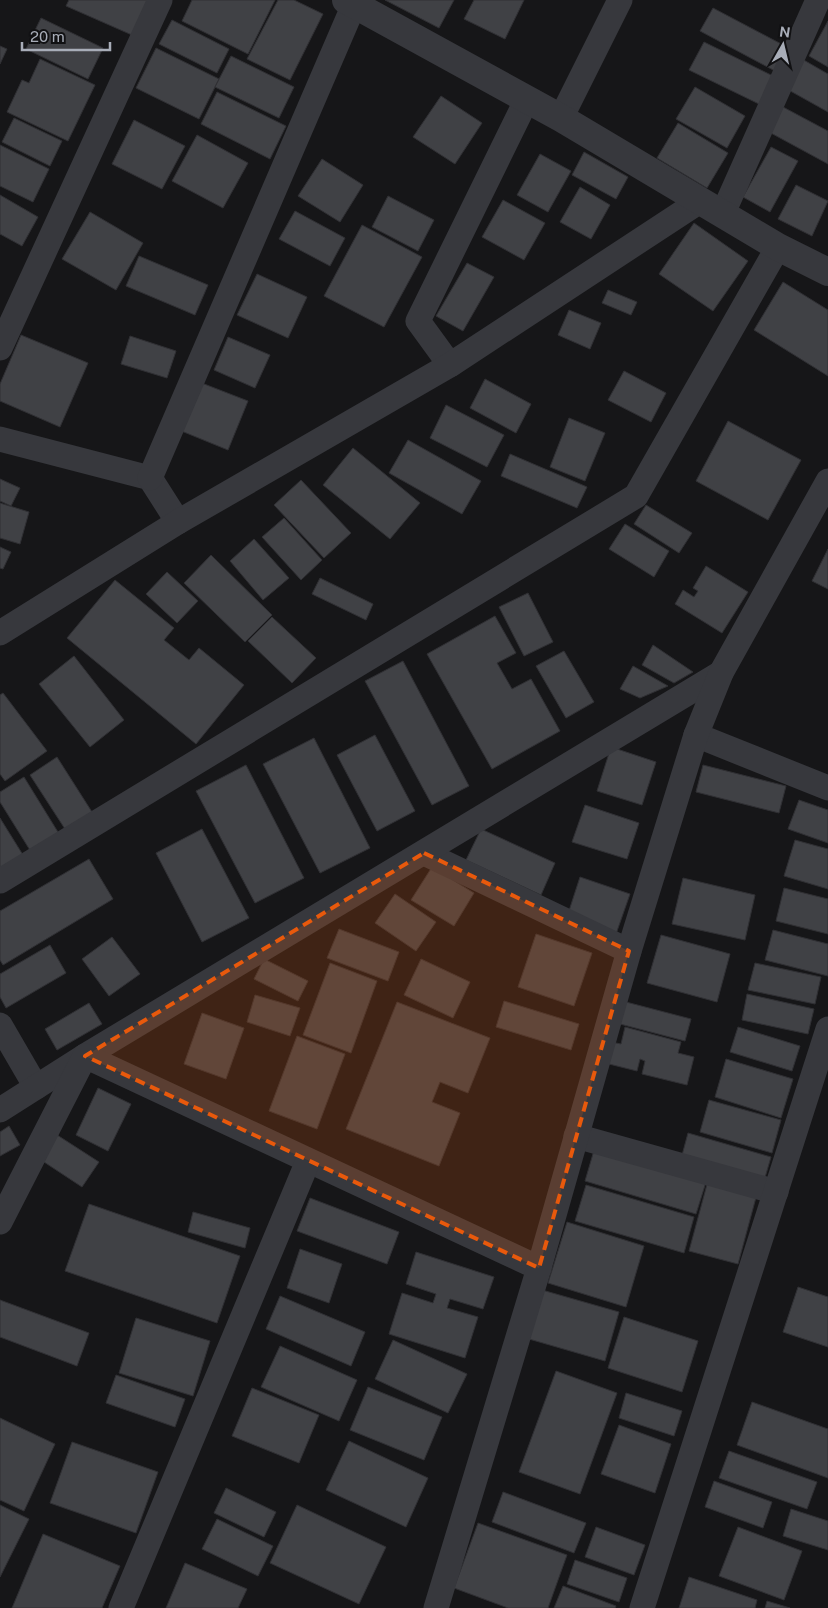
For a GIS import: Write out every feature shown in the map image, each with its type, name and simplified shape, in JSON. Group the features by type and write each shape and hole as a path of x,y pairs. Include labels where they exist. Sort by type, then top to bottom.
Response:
{"street":[{"path":"0,348 160,0"},
{"path":"561,118 620,0"},
{"path":"0,633 178,522 450,365 712,207 818,0"},
{"path":"150,478 352,2 526,101 561,118 778,248 828,272"},
{"path":"450,365 418,321 526,101"},
{"path":"0,881 636,496 778,248"},
{"path":"0,439 150,478 178,522"},
{"path":"436,1608 539,1268 629,951 696,735 721,673 828,481"},
{"path":"0,1110 85,1056 721,673"},
{"path":"696,735 828,788"},
{"path":"424,853 629,951"},
{"path":"0,1025 36,1087"},
{"path":"642,1608 828,1029"},
{"path":"85,1056 539,1268"},
{"path":"0,1222 85,1056"},
{"path":"576,1136 776,1192"},
{"path":"121,1608 308,1161"}],"highlighted area":[{"path":"424,853 629,951 539,1268 85,1056"}],"building":[{"path":"69,0 148,0 132,35 66,6"},
{"path":"192,0 275,0 248,54 182,21"},
{"path":"278,0 294,0 323,14 290,80 247,59"},
{"path":"385,0 454,0 439,28"},
{"path":"474,0 524,0 505,39 464,19"},
{"path":"713,8 787,47 775,71 700,31"},
{"path":"41,18 103,48 88,79 26,49"},
{"path":"172,20 229,49 217,73 159,44"},
{"path":"828,21 828,67 809,56"},
{"path":"704,42 773,76 759,104 689,70"},
{"path":"0,46 7,49 0,64"},
{"path":"156,48 219,79 199,119 136,88"},
{"path":"231,56 294,87 279,118 215,87"},
{"path":"40,59 95,85 68,141 7,112 22,80 29,83"},
{"path":"802,59 828,74 828,112 785,88"},
{"path":"695,87 745,116 727,148 676,119"},
{"path":"217,92 286,126 270,159 201,124"},
{"path":"441,96 482,123 455,164 413,137"},
{"path":"783,107 828,131 828,164 769,132"},
{"path":"14,118 62,141 50,166 2,142"},
{"path":"134,120 185,146 162,189 112,164"},
{"path":"678,123 728,153 707,188 657,158"},
{"path":"197,135 248,163 223,208 172,181"},
{"path":"0,145 49,169 33,202 0,186"},
{"path":"771,147 798,161 770,212 743,197"},
{"path":"584,152 628,177 616,199 572,175"},
{"path":"540,154 571,171 548,212 517,195"},
{"path":"322,159 363,185 340,222 298,196"},
{"path":"796,185 828,201 812,236 778,219"},
{"path":"580,187 610,205 591,239 560,222"},
{"path":"0,195 38,217 22,246 0,234"},
{"path":"388,196 434,220 418,251 372,227"},
{"path":"503,200 545,223 524,260 482,237"},
{"path":"295,211 345,238 330,266 279,239"},
{"path":"90,212 143,243 116,290 62,259"},
{"path":"694,223 748,261 713,311 659,274"},
{"path":"362,225 422,257 384,327 324,296"},
{"path":"139,256 208,285 195,315 126,286"},
{"path":"467,263 494,277 463,331 436,316"},
{"path":"257,274 307,297 288,338 237,315"},
{"path":"783,282 828,310 828,376 754,330"},
{"path":"608,290 637,302 631,315 602,303"},
{"path":"569,310 601,323 590,349 558,335"},
{"path":"21,335 88,363 60,427 0,401 0,384"},
{"path":"130,336 176,351 167,378 121,364"},
{"path":"228,337 270,355 255,388 214,370"},
{"path":"624,371 666,393 651,422 608,400"},
{"path":"485,379 531,404 516,433 470,408"},
{"path":"199,382 248,401 228,450 179,430"},
{"path":"446,405 504,435 487,467 430,438"},
{"path":"569,418 605,433 585,481 550,467"},
{"path":"728,421 801,460 768,520 696,481"},
{"path":"408,440 481,481 462,514 389,473"},
{"path":"353,448 420,503 390,539 323,485"},
{"path":"510,454 587,487 577,508 501,476"},
{"path":"0,479 20,488 11,506 0,501"},
{"path":"301,480 351,533 324,558 274,505"},
{"path":"0,503 29,512 20,544 0,538"},
{"path":"646,505 692,533 679,553 634,524"},
{"path":"284,518 322,560 301,580 262,537"},
{"path":"625,524 669,551 654,577 609,549"},
{"path":"254,539 289,578 263,600 230,561"},
{"path":"0,547 11,552 3,569 0,568"},
{"path":"828,549 828,589 812,581"},
{"path":"211,555 272,615 245,642 184,583"},
{"path":"706,566 748,592 722,633 675,604 683,590 694,597 698,591 693,588"},
{"path":"167,572 198,601 177,623 146,594"},
{"path":"320,578 373,604 366,620 312,594"},
{"path":"115,580 174,628 164,640 189,660 199,648 244,685 196,744 67,638"},
{"path":"528,593 553,642 524,656 499,607"},
{"path":"495,616 516,653 497,663 512,689 531,679 560,731 492,769 427,654"},
{"path":"272,617 316,658 292,683 248,641"},
{"path":"653,645 693,672 674,683 642,665"},
{"path":"564,651 594,702 566,718 536,666"},
{"path":"74,656 124,720 90,747 39,684"},
{"path":"403,661 469,786 432,805 365,681"},
{"path":"633,666 668,686 640,698 620,689"},
{"path":"3,693 47,751 5,781 0,774 0,695"},
{"path":"375,735 415,811 377,831 337,755"},
{"path":"314,738 370,848 320,873 263,764"},
{"path":"611,747 656,762 642,805 597,791"},
{"path":"57,757 92,812 65,829 30,775"},
{"path":"246,765 304,878 255,903 196,791"},
{"path":"703,765 786,786 779,813 696,792"},
{"path":"24,777 61,837 33,855 0,802 0,792"},
{"path":"799,800 828,810 828,843 788,829"},
{"path":"585,805 639,823 627,859 572,842"},
{"path":"0,818 23,855 0,869"},
{"path":"202,829 249,918 202,942 156,853"},
{"path":"481,829 555,863 541,895 466,860"},
{"path":"795,840 828,849 828,889 784,876"},
{"path":"89,859 113,899 3,965 0,960 0,911"},
{"path":"432,867 474,893 454,926 411,900"},
{"path":"580,877 630,894 616,934 567,917"},
{"path":"683,878 755,895 745,940 672,924"},
{"path":"784,888 828,899 828,934 776,921"},
{"path":"395,894 436,922 416,951 375,923"},
{"path":"339,929 399,952 388,981 327,958"},
{"path":"773,930 828,944 828,976 765,960"},
{"path":"536,934 592,953 574,1006 518,987"},
{"path":"661,935 730,954 717,1002 647,983"},
{"path":"112,937 140,974 109,996 82,959"},
{"path":"50,945 66,973 6,1008 0,997 0,974"},
{"path":"264,959 308,981 298,1001 254,979"},
{"path":"421,959 470,982 453,1018 404,995"},
{"path":"330,963 377,981 351,1053 303,1035"},
{"path":"755,963 821,977 815,1004 748,990"},
{"path":"747,994 814,1009 808,1034 742,1020"},
{"path":"255,995 300,1008 290,1036 247,1022"},
{"path":"504,1001 579,1024 571,1050 496,1027"},
{"path":"397,1002 490,1038 468,1093 440,1082 432,1102 460,1113 439,1166 346,1129"},
{"path":"626,1002 691,1019 685,1041 620,1024"},
{"path":"89,1003 102,1024 57,1050 45,1029"},
{"path":"202,1013 244,1028 226,1079 184,1064"},
{"path":"625,1027 681,1042 678,1053 694,1057 687,1085 642,1074 645,1061 640,1059 637,1071 605,1063 611,1042 621,1044"},
{"path":"738,1027 800,1046 792,1071 730,1052"},
{"path":"297,1036 345,1054 317,1129 269,1111"},
{"path":"726,1059 793,1079 781,1118 715,1097"},
{"path":"98,1088 131,1104 108,1151 76,1135"},
{"path":"709,1100 781,1120 772,1153 700,1132"},
{"path":"9,1126 20,1145 0,1156 0,1132"},
{"path":"54,1133 99,1162 82,1187 38,1158"},
{"path":"688,1133 771,1157 764,1181 681,1159"},
{"path":"595,1147 706,1182 696,1214 585,1181"},
{"path":"709,1177 758,1190 738,1264 689,1251"},
{"path":"586,1185 694,1217 684,1253 575,1221"},
{"path":"310,1198 399,1232 387,1264 297,1231"},
{"path":"89,1204 240,1256 217,1323 65,1271"},
{"path":"193,1212 250,1228 245,1248 188,1232"},
{"path":"567,1222 644,1246 626,1307 548,1283"},
{"path":"300,1249 342,1264 329,1303 287,1288"},
{"path":"416,1252 494,1277 483,1309 450,1299 447,1308 478,1317 465,1358 389,1334 402,1293 433,1303 436,1294 406,1284"},
{"path":"798,1287 828,1297 828,1347 783,1332"},
{"path":"542,1290 619,1312 605,1361 529,1339"},
{"path":"280,1296 365,1332 351,1366 266,1329"},
{"path":"0,1300 89,1333 77,1366 0,1337"},
{"path":"624,1317 698,1341 682,1392 608,1368"},
{"path":"136,1318 210,1341 193,1396 119,1373"},
{"path":"393,1340 467,1374 448,1413 375,1379"},
{"path":"280,1346 357,1380 339,1421 261,1387"},
{"path":"556,1371 617,1393 580,1494 519,1472"},
{"path":"116,1375 185,1399 175,1427 106,1403"},
{"path":"368,1387 442,1417 424,1460 350,1430"},
{"path":"252,1388 319,1415 299,1463 232,1436"},
{"path":"626,1393 682,1411 674,1436 619,1418"},
{"path":"752,1402 828,1429 828,1478 737,1445"},
{"path":"0,1418 55,1444 24,1511 0,1500"},
{"path":"619,1425 671,1444 655,1493 601,1474"},
{"path":"349,1441 428,1478 406,1527 326,1490"},
{"path":"72,1442 158,1472 136,1533 50,1503"},
{"path":"729,1451 817,1482 807,1509 719,1478"},
{"path":"714,1481 772,1502 763,1528 705,1507"},
{"path":"226,1488 276,1512 264,1537 214,1513"},
{"path":"503,1492 586,1523 574,1553 492,1522"},
{"path":"0,1505 29,1519 0,1577"},
{"path":"297,1505 386,1547 359,1604 270,1563"},
{"path":"791,1509 828,1521 828,1550 783,1536"},
{"path":"217,1519 273,1546 258,1576 202,1549"},
{"path":"478,1523 567,1555 548,1608 508,1608 454,1588"},
{"path":"596,1527 645,1545 634,1575 585,1557"},
{"path":"738,1527 802,1551 784,1600 719,1576"},
{"path":"43,1534 120,1566 102,1608 12,1608"},
{"path":"575,1560 627,1578 619,1602 567,1584"},
{"path":"185,1563 247,1589 238,1608 166,1608"},
{"path":"689,1577 757,1600 755,1608 679,1608"},
{"path":"563,1586 616,1606 615,1608 554,1608"},
{"path":"767,1601 790,1608 765,1608"}]}
